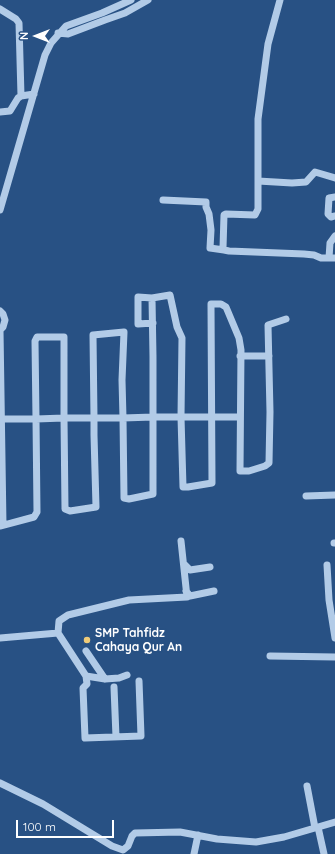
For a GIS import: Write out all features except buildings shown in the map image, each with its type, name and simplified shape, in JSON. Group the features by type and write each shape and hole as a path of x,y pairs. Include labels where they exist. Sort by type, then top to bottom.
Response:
{"street":[{"path":"0,210 2,196 45,55 51,43 58,33 66,26 131,0"},
{"path":"58,33 68,34 125,12 148,0"},
{"path":"224,250 223,217 226,214 251,215 257,212 258,209 258,119 268,44 280,0"},
{"path":"0,9 16,19 19,23 21,96"},
{"path":"0,112 10,112 18,98 21,96 34,94"},
{"path":"258,181 292,183 306,182 315,172 335,178"},
{"path":"335,197 329,198 328,214 331,217 335,216"},
{"path":"163,200 206,202 211,230 210,248 242,252 304,254 314,255 320,258 332,258 330,243 335,236"},
{"path":"153,323 138,324 138,297 152,298 170,295 177,327 182,338 182,487 188,487 212,483 211,304 221,304 226,307 239,338 240,471 249,471 265,466 269,463 268,325 286,319"},
{"path":"0,311 5,320 3,327 0,330 2,525 34,517 36,515 35,341 37,337 64,337 65,509 70,511 96,507 93,335 124,332 122,418 124,498 129,499 154,494 152,298"},
{"path":"240,356 269,356"},
{"path":"0,419 240,417"},
{"path":"306,496 335,495"},
{"path":"139,681 141,736 85,738 83,688 87,684 86,676 58,633 59,621 68,615 129,600 186,597 181,541"},
{"path":"184,564 190,570 210,567"},
{"path":"327,565 335,638"},
{"path":"186,591 190,596 214,591"},
{"path":"0,638 58,633"},
{"path":"86,650 105,679"},
{"path":"270,656 335,656"},
{"path":"86,676 105,679 119,678 127,675"},
{"path":"114,687 116,737"},
{"path":"0,783 43,804 119,849 125,849 135,833 180,832 217,839 256,842 284,837 316,827 334,824"},
{"path":"308,786 316,827 324,854"},
{"path":"194,854 198,835"}],"place":[{"name":"SMP Tahfidz Cahaya Qur An","path":"87,640"}]}
